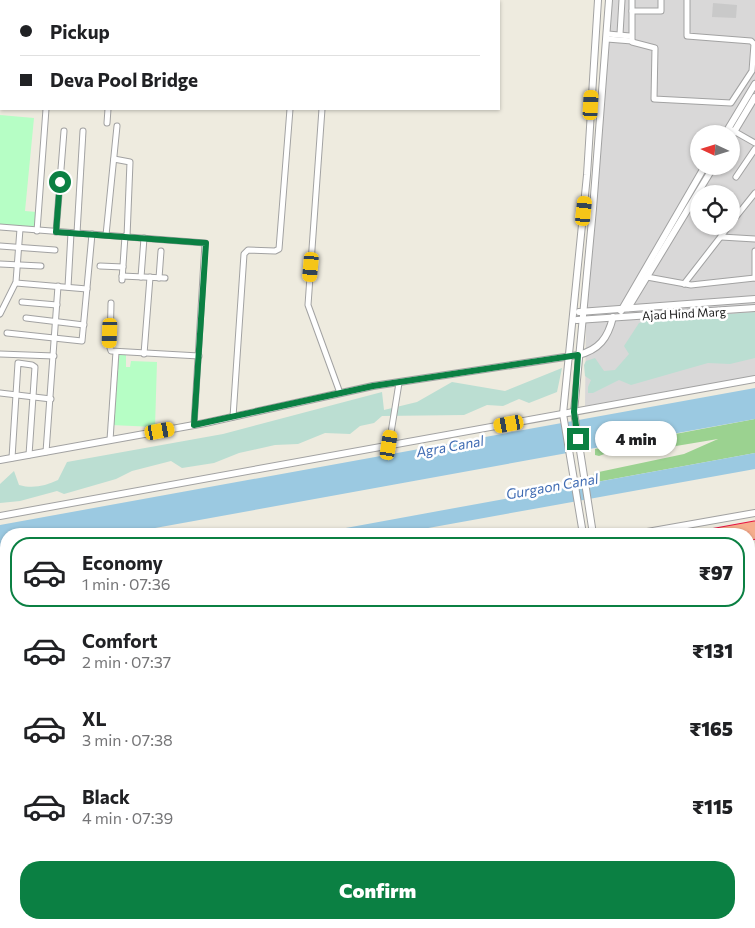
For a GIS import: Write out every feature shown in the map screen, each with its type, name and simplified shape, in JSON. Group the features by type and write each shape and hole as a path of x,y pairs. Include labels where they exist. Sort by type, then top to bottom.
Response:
{"street":[{"path":"592,528 574,415 581,320 578,312 598,0"},
{"path":"582,528 564,417 574,320 578,312 593,209 608,37 609,0"},
{"path":"620,34 622,0"},
{"path":"632,0 631,38 634,44 654,47 653,96 656,99 731,103 752,71 755,47 751,41 687,36 688,0"},
{"path":"632,11 661,12 661,0"},
{"path":"608,37 620,34 631,38"},
{"path":"608,37 631,38"},
{"path":"734,125 755,84"},
{"path":"735,125 755,96"},
{"path":"37,231 46,110"},
{"path":"107,123 108,110"},
{"path":"233,418 244,254 248,250 275,251 279,249 290,110"},
{"path":"322,110 308,305 340,394"},
{"path":"106,235 116,126"},
{"path":"56,232 64,131"},
{"path":"68,287 83,131"},
{"path":"740,136 755,143"},
{"path":"736,177 755,149"},
{"path":"114,159 130,162 122,278 162,278 161,251"},
{"path":"625,307 701,175"},
{"path":"0,460 233,418 399,383 570,357 599,347 618,316 647,277 709,175"},
{"path":"740,212 755,194"},
{"path":"0,227 206,243 194,425"},
{"path":"0,314 16,283 20,229"},
{"path":"7,333 82,341 92,234"},
{"path":"684,284 721,237 755,239"},
{"path":"141,277 144,238"},
{"path":"0,246 55,250"},
{"path":"647,277 684,284 715,284 755,278 755,251"},
{"path":"0,264 41,266"},
{"path":"100,266 123,268"},
{"path":"144,354 150,277"},
{"path":"16,283 87,289"},
{"path":"46,452 58,286"},
{"path":"578,312 625,307 755,299"},
{"path":"22,302 57,305"},
{"path":"111,303 110,348 112,351 199,356"},
{"name":"Ajad Hind Marg","path":"574,320 755,308"},
{"path":"26,318 84,324"},
{"path":"110,440 116,352"},
{"path":"0,354 54,356"},
{"path":"12,458 18,364 35,367 29,455"},
{"path":"0,516 389,445 564,417 755,379"},
{"path":"389,445 399,383"},
{"path":"0,393 51,399"},
{"path":"670,528 755,513"}],"shaded area":[{"path":"610,0 755,0 755,376 585,406 586,319"},
{"path":"713,3 737,5 736,18 712,17"},
{"path":"755,312 755,358 730,364 708,363 631,385 619,380 593,393 588,393 591,380 585,376 584,365 586,361 595,358 604,371 615,370 629,354 624,346 639,323 651,320"},
{"path":"562,368 557,392 529,403 519,399 503,406 487,405 464,415 382,416 374,423 360,426 350,434 325,433 298,444 275,445 239,453 214,463 182,468 171,461 132,471 116,479 64,494 57,491 20,501 0,503 0,484 14,471 19,485 39,486 58,480 67,462 223,434 382,392 384,410 417,402 452,382 505,391"}],"green space":[{"path":"0,115 34,118 25,211 37,212 34,230 0,225"},
{"path":"114,353 126,353 126,367 130,367 131,361 157,362 155,427 111,425"},
{"path":"755,419 755,453 591,483 594,473 684,454 718,439 616,456 615,450 599,456 595,455 595,449"}],"water":[{"name":"Agra Canal","path":"755,388 755,419 155,528 0,528 0,525"},
{"path":"755,453 755,469 428,528 346,528"}],"route":[{"path":"60,182 56,232 206,243 194,425 373,386 459,375 578,355 574,412 578,439"}],"water label":[{"name":"Gurgaon Canal","path":"552,486"}]}
